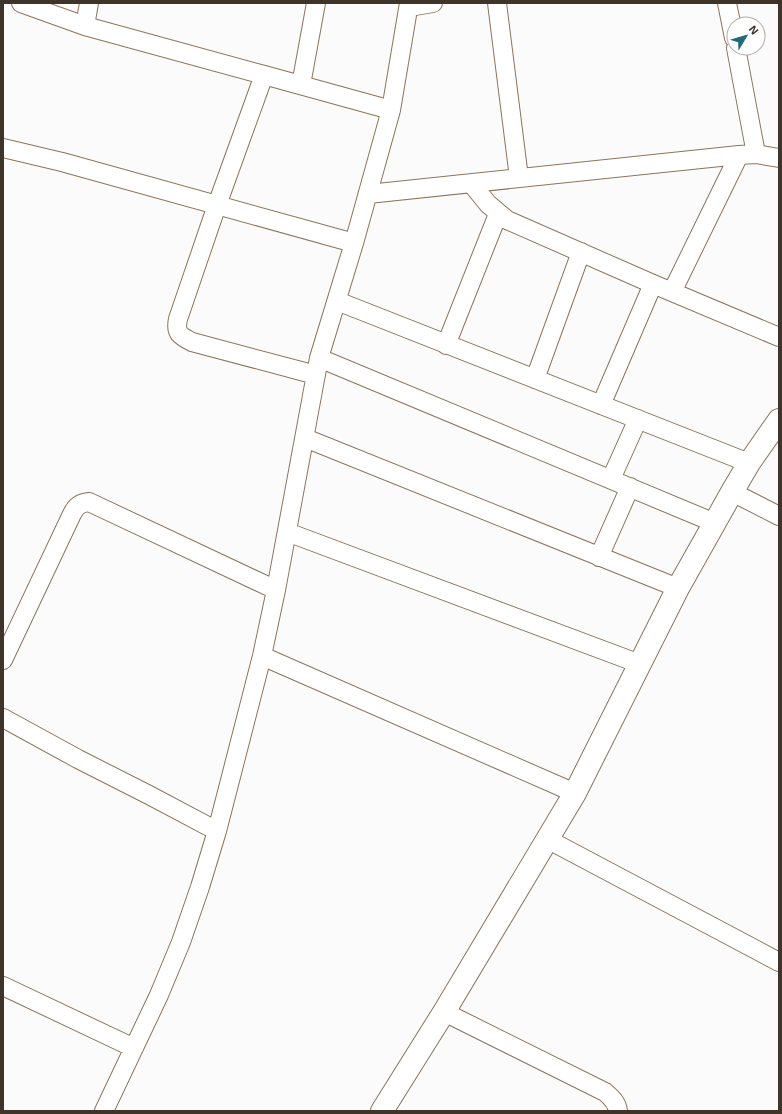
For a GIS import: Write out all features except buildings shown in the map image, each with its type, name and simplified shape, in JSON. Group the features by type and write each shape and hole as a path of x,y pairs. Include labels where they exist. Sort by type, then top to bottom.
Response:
{"street":[{"path":"21,3 85,26 390,110"},
{"path":"85,26 89,3"},
{"path":"301,85 316,3"},
{"path":"104,1111 159,995 181,942 217,831 262,656 276,590 318,366 368,194 390,110 409,5 433,3"},
{"path":"497,3 520,178"},
{"path":"727,3 730,16"},
{"path":"672,292 748,155 737,56"},
{"path":"264,75 178,319 176,327 178,333 192,342 318,366 610,479 715,523"},
{"path":"3,148 62,162 354,243"},
{"path":"368,194 748,155 779,158"},
{"path":"471,183 498,214 519,226 779,337"},
{"path":"446,345 498,214"},
{"path":"535,379 581,252"},
{"path":"601,405 653,284"},
{"path":"337,301 749,463"},
{"path":"610,479 638,419"},
{"path":"382,1111 444,1012 575,793 678,588 749,463 779,420"},
{"path":"304,438 678,588"},
{"path":"599,557 630,487"},
{"path":"732,492 779,516"},
{"path":"3,660 72,514 76,507 82,503 89,502 276,590"},
{"path":"287,532 640,664"},
{"path":"262,656 575,793"},
{"path":"3,718 78,759 217,831"},
{"path":"547,839 779,962"},
{"path":"3,986 134,1048"},
{"path":"444,1012 606,1092 613,1098 618,1107 618,1111"}]}
